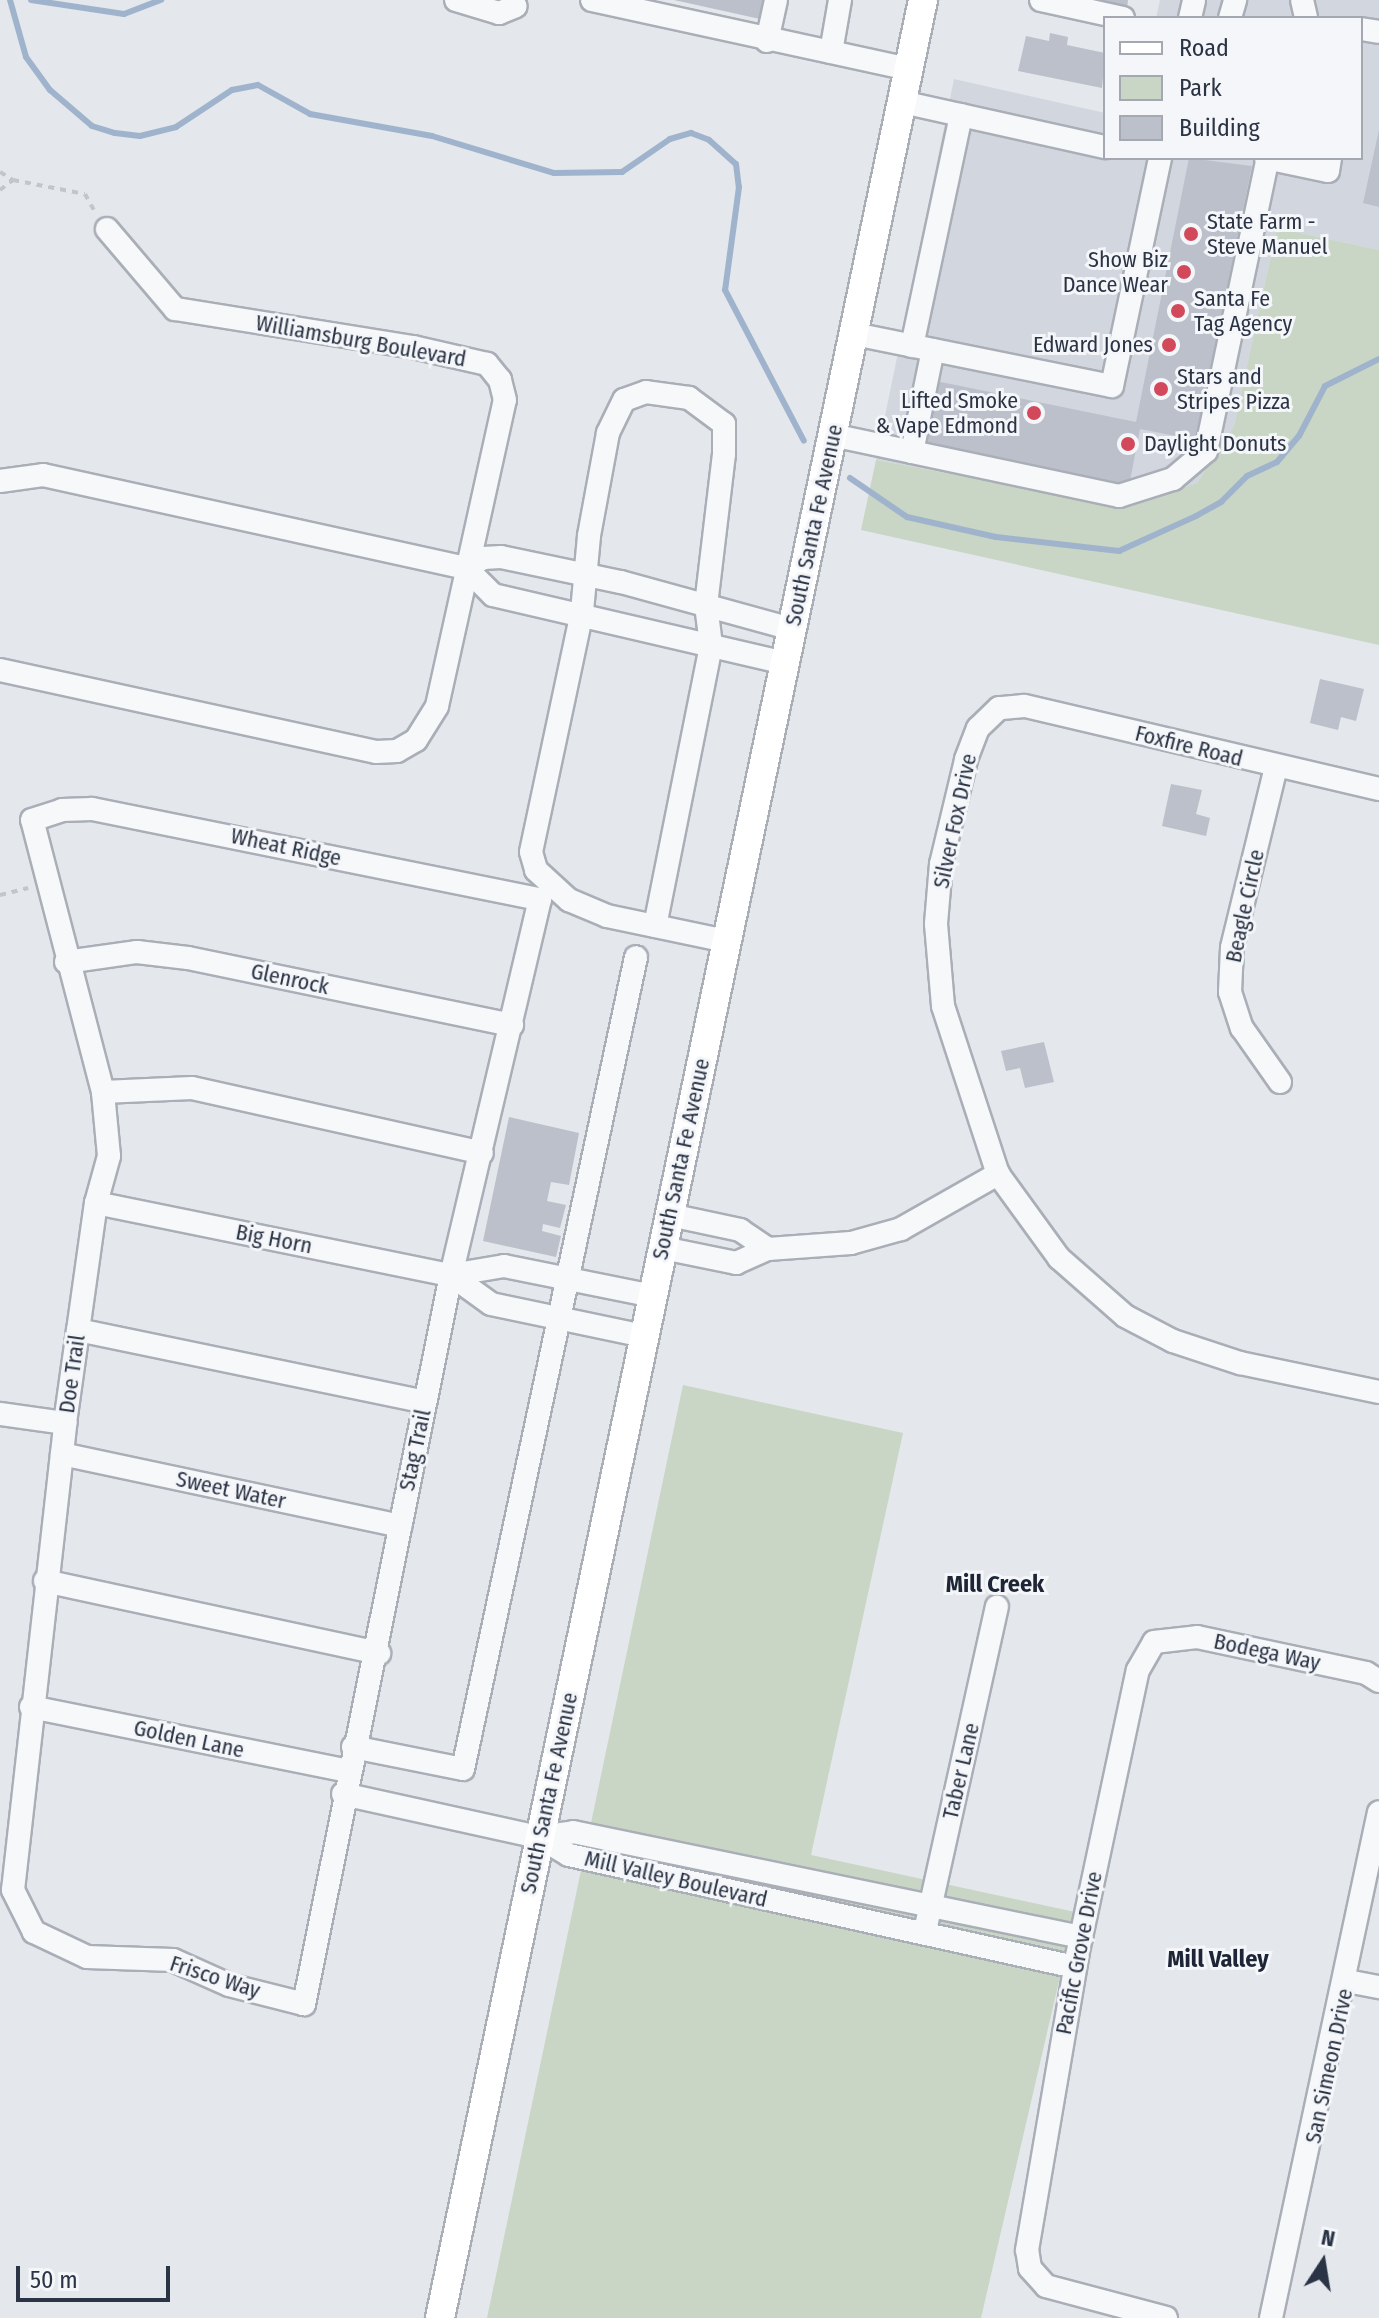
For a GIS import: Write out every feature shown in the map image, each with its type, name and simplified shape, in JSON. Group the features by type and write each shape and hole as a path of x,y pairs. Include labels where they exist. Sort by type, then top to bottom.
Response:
{"main road":[{"name":"South Santa Fe Avenue","path":"440,2318 923,0"}],"street":[{"path":"456,0 499,13 515,2"},
{"path":"592,0 767,41 908,69"},
{"path":"767,41 776,0"},
{"path":"831,52 840,0"},
{"path":"1041,0 1117,16"},
{"path":"902,102 1103,147"},
{"path":"912,452 922,348 961,115"},
{"path":"854,334 1112,386 1158,160"},
{"path":"832,435 1119,496 1173,479 1206,451 1267,160"},
{"path":"1276,160 1328,171 1330,160"},
{"name":"Williamsburg Boulevard","path":"0,670 376,752 397,751 416,740 432,720 505,400 500,380 487,364 413,347 175,309 107,229"},
{"path":"655,926 711,645 706,605 716,552 724,424 689,398 646,392 624,400 608,433 583,574 582,612 531,852 536,870 569,900 607,916 655,926 727,941"},
{"path":"0,481 43,475 466,568 493,595 582,612 785,663"},
{"path":"466,568 483,558 501,557 583,574 792,629"},
{"name":"Foxfire Road","path":"999,708 1024,706 1379,789"},
{"name":"Silver Fox Drive","path":"999,708 978,728 966,760 941,864 936,924 943,1006 998,1174 1059,1258 1125,1316 1173,1341 1240,1363 1379,1392"},
{"name":"Beagle Circle","path":"1276,767 1232,948 1230,992 1242,1028 1280,1082"},
{"name":"Wheat Ridge","path":"32,820 62,810 104,811 540,899"},
{"name":"Doe Trail","path":"32,820 66,962 103,1092 109,1156 96,1203 65,1423 13,1890 34,1932"},
{"name":"Stag Trail","path":"304,2004 347,1771 379,1653 400,1526 451,1275 540,899"},
{"name":"Glenrock","path":"66,962 123,953 188,958 512,1025"},
{"path":"353,1747 463,1769 636,957"},
{"path":"103,1092 192,1088 482,1153"},
{"path":"663,1248 736,1263 768,1249 822,1248 901,1229 998,1174"},
{"name":"Big Horn","path":"96,1203 451,1275 504,1266 653,1296"},
{"path":"670,1215 740,1230 768,1249"},
{"name":"Big Horn","path":"451,1275 491,1304 644,1336"},
{"path":"78,1330 425,1402"},
{"path":"0,1414 65,1423"},
{"name":"Sweet Water","path":"62,1454 400,1526"},
{"path":"45,1581 379,1653"},
{"name":"Taber Lane","path":"924,1935 997,1607"},
{"name":"Bodega Way","path":"1154,1642 1197,1637 1366,1673 1379,1681"},
{"name":"Pacific Grove Drive","path":"1154,1642 1138,1670 1075,1967 1027,2226 1030,2268 1046,2286 1076,2297 1166,2318"},
{"name":"Golden Lane","path":"31,1707 347,1771"},
{"path":"343,1794 539,1837"},
{"name":"San Simeon Drive","path":"1271,2318 1347,1981 1379,1812"},
{"name":"Mill Valley Boulevard","path":"539,1837 573,1832 1081,1937"},
{"name":"Mill Valley Boulevard","path":"539,1837 569,1855 1075,1967"},
{"name":"Frisco Way","path":"34,1932 87,1957 173,1960 229,1985 304,2004"},
{"path":"1347,1981 1379,1987"}],"path":[{"path":"0,172 13,180 85,194 107,229"},
{"path":"0,190 13,180"},
{"path":"0,895 46,883"}],"shaded area":[{"path":"1160,0 1379,0 1379,250 1277,228 1234,426 1197,483 1126,506 876,460 954,79 1103,113 1103,160 1363,160 1363,16 1156,16"}],"green space":[{"path":"1277,228 1379,250 1379,645 861,530 876,460 1126,506 1197,483 1234,426"},
{"path":"683,1385 903,1433 811,1855 1075,1912 981,2318 487,2318"}],"building":[{"path":"674,0 764,0 760,19"},
{"path":"1093,0 1128,0 1127,9"},
{"path":"1050,33 1068,37 1067,45 1103,53 1102,88 1018,71 1026,36 1049,41"},
{"path":"1379,130 1379,207 1363,203"},
{"path":"1189,160 1252,166 1196,440 1140,429 1129,486 924,444 936,381 1136,422"},
{"path":"1320,679 1364,689 1356,721 1341,717 1338,730 1310,723"},
{"path":"1171,784 1202,790 1196,814 1210,818 1206,836 1162,826"},
{"path":"1044,1042 1054,1082 1025,1088 1020,1068 1006,1071 1001,1051"},
{"path":"509,1117 579,1133 569,1185 551,1182 547,1201 566,1205 560,1228 543,1224 542,1231 561,1236 556,1257 483,1241"}],"waterway":[{"path":"10,0 26,57 50,90 92,126 115,133 140,136 176,127 232,90 258,85 310,114 432,136 554,173 622,172 670,139 691,133 709,140 736,164 739,187 725,290 804,441"},
{"path":"31,0 124,14 161,0"},
{"path":"850,478 907,517 996,537 1119,551 1221,502 1247,476 1277,462 1299,436 1325,386 1379,359"}],"place":[{"name":"State Farm - Steve Manuel","path":"1191,234"},
{"name":"Show Biz Dance Wear","path":"1184,272"},
{"name":"Santa Fe Tag Agency","path":"1178,311"},
{"name":"Edward Jones","path":"1169,345"},
{"name":"Stars and Stripes Pizza","path":"1161,389"},
{"name":"Lifted Smoke & Vape Edmond","path":"1034,413"},
{"name":"Daylight Donuts","path":"1128,444"}],"district":[{"name":"Mill Creek","path":"995,1585"},
{"name":"Mill Valley","path":"1218,1960"}]}
